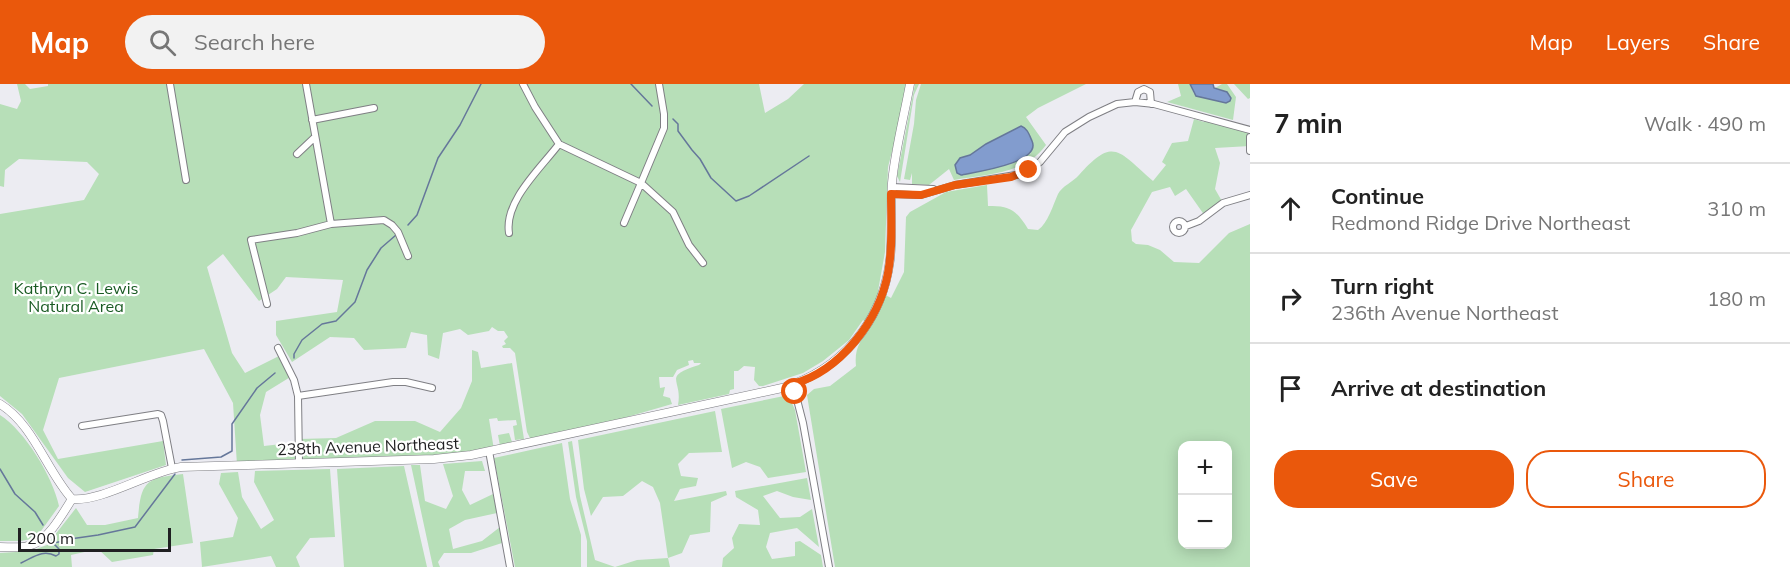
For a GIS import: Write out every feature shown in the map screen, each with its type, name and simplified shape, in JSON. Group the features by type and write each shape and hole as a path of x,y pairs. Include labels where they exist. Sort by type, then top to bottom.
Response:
{"street":[{"path":"170,84 186,180"},
{"path":"306,84 331,224"},
{"path":"523,84 559,144 641,183 658,197 680,222 690,245 703,263"},
{"path":"624,223 664,128 663,103 659,84"},
{"name":"238th Avenue Northeast","path":"72,499 81,500 99,495 172,468 444,458 489,451 808,379 826,368 855,341 869,321 883,290 888,275 891,252 892,190 910,84"},
{"path":"1135,102 1138,92 1144,89 1150,92 1151,104"},
{"path":"892,190 921,195 1022,174 1040,162 1065,132 1102,110 1117,104 1135,102 1177,109 1250,130"},
{"path":"312,120 374,108"},
{"path":"297,154 315,137"},
{"path":"1250,137 1250,150"},
{"path":"509,233 508,217 514,203 559,144"},
{"path":"1186,226 1199,221 1222,203 1250,195"},
{"path":"267,304 253,240 297,233 331,224 379,220 392,225 402,238 408,256"},
{"path":"278,348 294,380 298,396 299,463"},
{"path":"298,396 393,382 406,382 432,388"},
{"path":"793,384 803,423 829,567"},
{"path":"0,404 22,424 61,487 72,499 52,527 36,543 27,546 0,547"},
{"path":"82,426 155,413 161,415 172,468"},
{"path":"489,451 510,567"},
{"path":"61,487 64,511"}],"green space":[{"name":"Kathryn C. Lewis Natural Area","path":"17,84 25,84 30,89 48,86 48,84 759,84 765,113 788,99 804,84 906,84 899,125 888,167 885,252 878,291 891,298 904,272 906,217 910,212 946,192 987,185 988,206 1012,210 1028,229 1038,230 1042,227 1060,191 1100,155 1116,152 1132,162 1153,181 1166,165 1162,162 1172,143 1188,141 1194,119 1204,122 1206,117 1250,130 1250,146 1215,148 1220,163 1215,189 1223,203 1205,216 1186,189 1175,196 1170,187 1152,192 1131,230 1132,241 1136,244 1148,245 1160,250 1174,262 1199,263 1229,233 1250,224 1250,567 835,567 807,395 814,389 830,386 856,366 857,349 871,326 863,320 849,340 823,361 803,373 759,386 754,380 755,367 744,366 734,371 734,389 730,390 729,394 678,405 677,376 701,363 688,361 689,365 677,370 673,377 659,377 660,388 665,387 663,396 670,398 672,404 565,435 532,442 527,432 515,353 510,348 502,346 506,344 504,341 508,337 504,331 498,331 492,327 489,331 468,335 460,329 443,333 439,359 428,355 427,335 411,332 406,348 364,350 354,338 330,337 292,362 276,335 276,321 337,312 343,280 286,277 277,289 259,301 223,254 207,267 232,353 245,373 281,355 292,376 266,392 260,415 264,446 299,442 299,439 336,438 375,421 415,421 440,432 461,408 472,381 472,350 478,352 481,368 512,363 524,439 515,440 513,426 517,425 516,420 498,421 497,418 489,419 494,450 471,455 237,465 233,403 204,349 59,378 43,430 58,459 163,441 166,465 85,492 68,478 22,414 0,396 0,214 84,200 99,174 87,162 19,159 5,170 4,187 0,186 0,104 17,109 21,101"},
{"path":"915,84 919,84 914,95 900,182 897,176"},
{"path":"921,84 1086,84 1038,108 1026,117 1046,145 1027,162 1004,172 954,180 949,169 929,185 912,184 912,173 910,180 904,179 916,100","holes":["986,144 1031,153 1011,164 961,175 957,173 960,158 970,155"]},
{"path":"1178,84 1190,84 1194,94 1227,92 1215,88 1227,84 1236,97 1233,120 1167,102 1181,96"},
{"path":"1234,84 1250,84 1250,98 1248,99"},
{"path":"784,396 791,401 795,410 806,472 768,478 760,467 746,462 732,468 721,409"},
{"path":"715,411 722,452 689,453 678,464 681,476 698,478 696,486 680,489 674,501 726,491 727,495 711,502 710,532 690,535 682,553 668,558 660,503 653,487 642,481 623,496 603,497 591,516 584,489 578,440"},
{"path":"0,415 28,443 56,494 59,506 36,538 0,541"},
{"path":"509,433 512,442 500,446 498,435"},
{"path":"572,441 580,496 595,560 615,567 587,567 587,541 576,497 568,442"},
{"path":"562,443 570,499 581,535 581,567 515,567 494,458"},
{"path":"482,461 485,471 465,471 462,490 470,505 493,494 497,513 465,520 449,529 453,549 482,541 500,527 502,543 471,553 444,553 438,562 440,567 433,567 411,465 420,465 425,501 446,509 453,496 443,464"},
{"path":"404,466 427,567 344,567 337,469"},
{"path":"330,469 335,537 310,538 296,557 300,567 276,567 271,556 202,567 200,542 233,537 238,518 219,484 221,473 238,472 242,497 261,529 274,520 254,482 255,471"},
{"path":"183,474 193,543 154,549 153,555 112,562 98,549 71,555 72,567 0,567 0,553 31,551 47,545 76,508 87,525 105,525 138,518 141,496 148,484 161,477"},
{"path":"807,478 811,500 777,491 763,496 780,518 800,517 812,509 819,547 797,528 770,533 766,547 772,559 795,556 795,542 800,541 821,555 823,567 722,567 723,558 734,548 732,538 739,524 760,525 758,510 736,497 735,491"},
{"path":"668,558 670,567 615,567 637,560"}],"water":[{"path":"1190,84 1213,84 1214,88 1227,92 1231,98 1230,101 1226,103 1196,96"},
{"path":"1021,126 1032,141 1032,149 1027,155 1018,161 992,169 961,175 957,173 955,165 960,158 970,155"}],"waterway":[{"path":"408,225 417,215 438,158 460,125 481,84"},
{"path":"631,84 652,106"},
{"path":"673,119 678,124 678,131 700,159 711,178 736,201 749,196 809,156"},
{"path":"294,358 302,340 322,324 336,321 355,302 367,270 381,248 396,235"},
{"path":"182,460 221,457 232,451 232,424 257,388 275,373"},
{"path":"0,469 15,494 35,512 43,525"},
{"path":"70,539 135,527 175,474"},
{"path":"53,543 64,541"},
{"path":"21,563 34,556 47,553 56,556 59,554 59,549 53,543"}],"route":[{"path":"795,392 793,384 814,376 842,355 855,341 874,312 888,275 891,194 921,195 955,185 1011,177 1029,170"}]}
